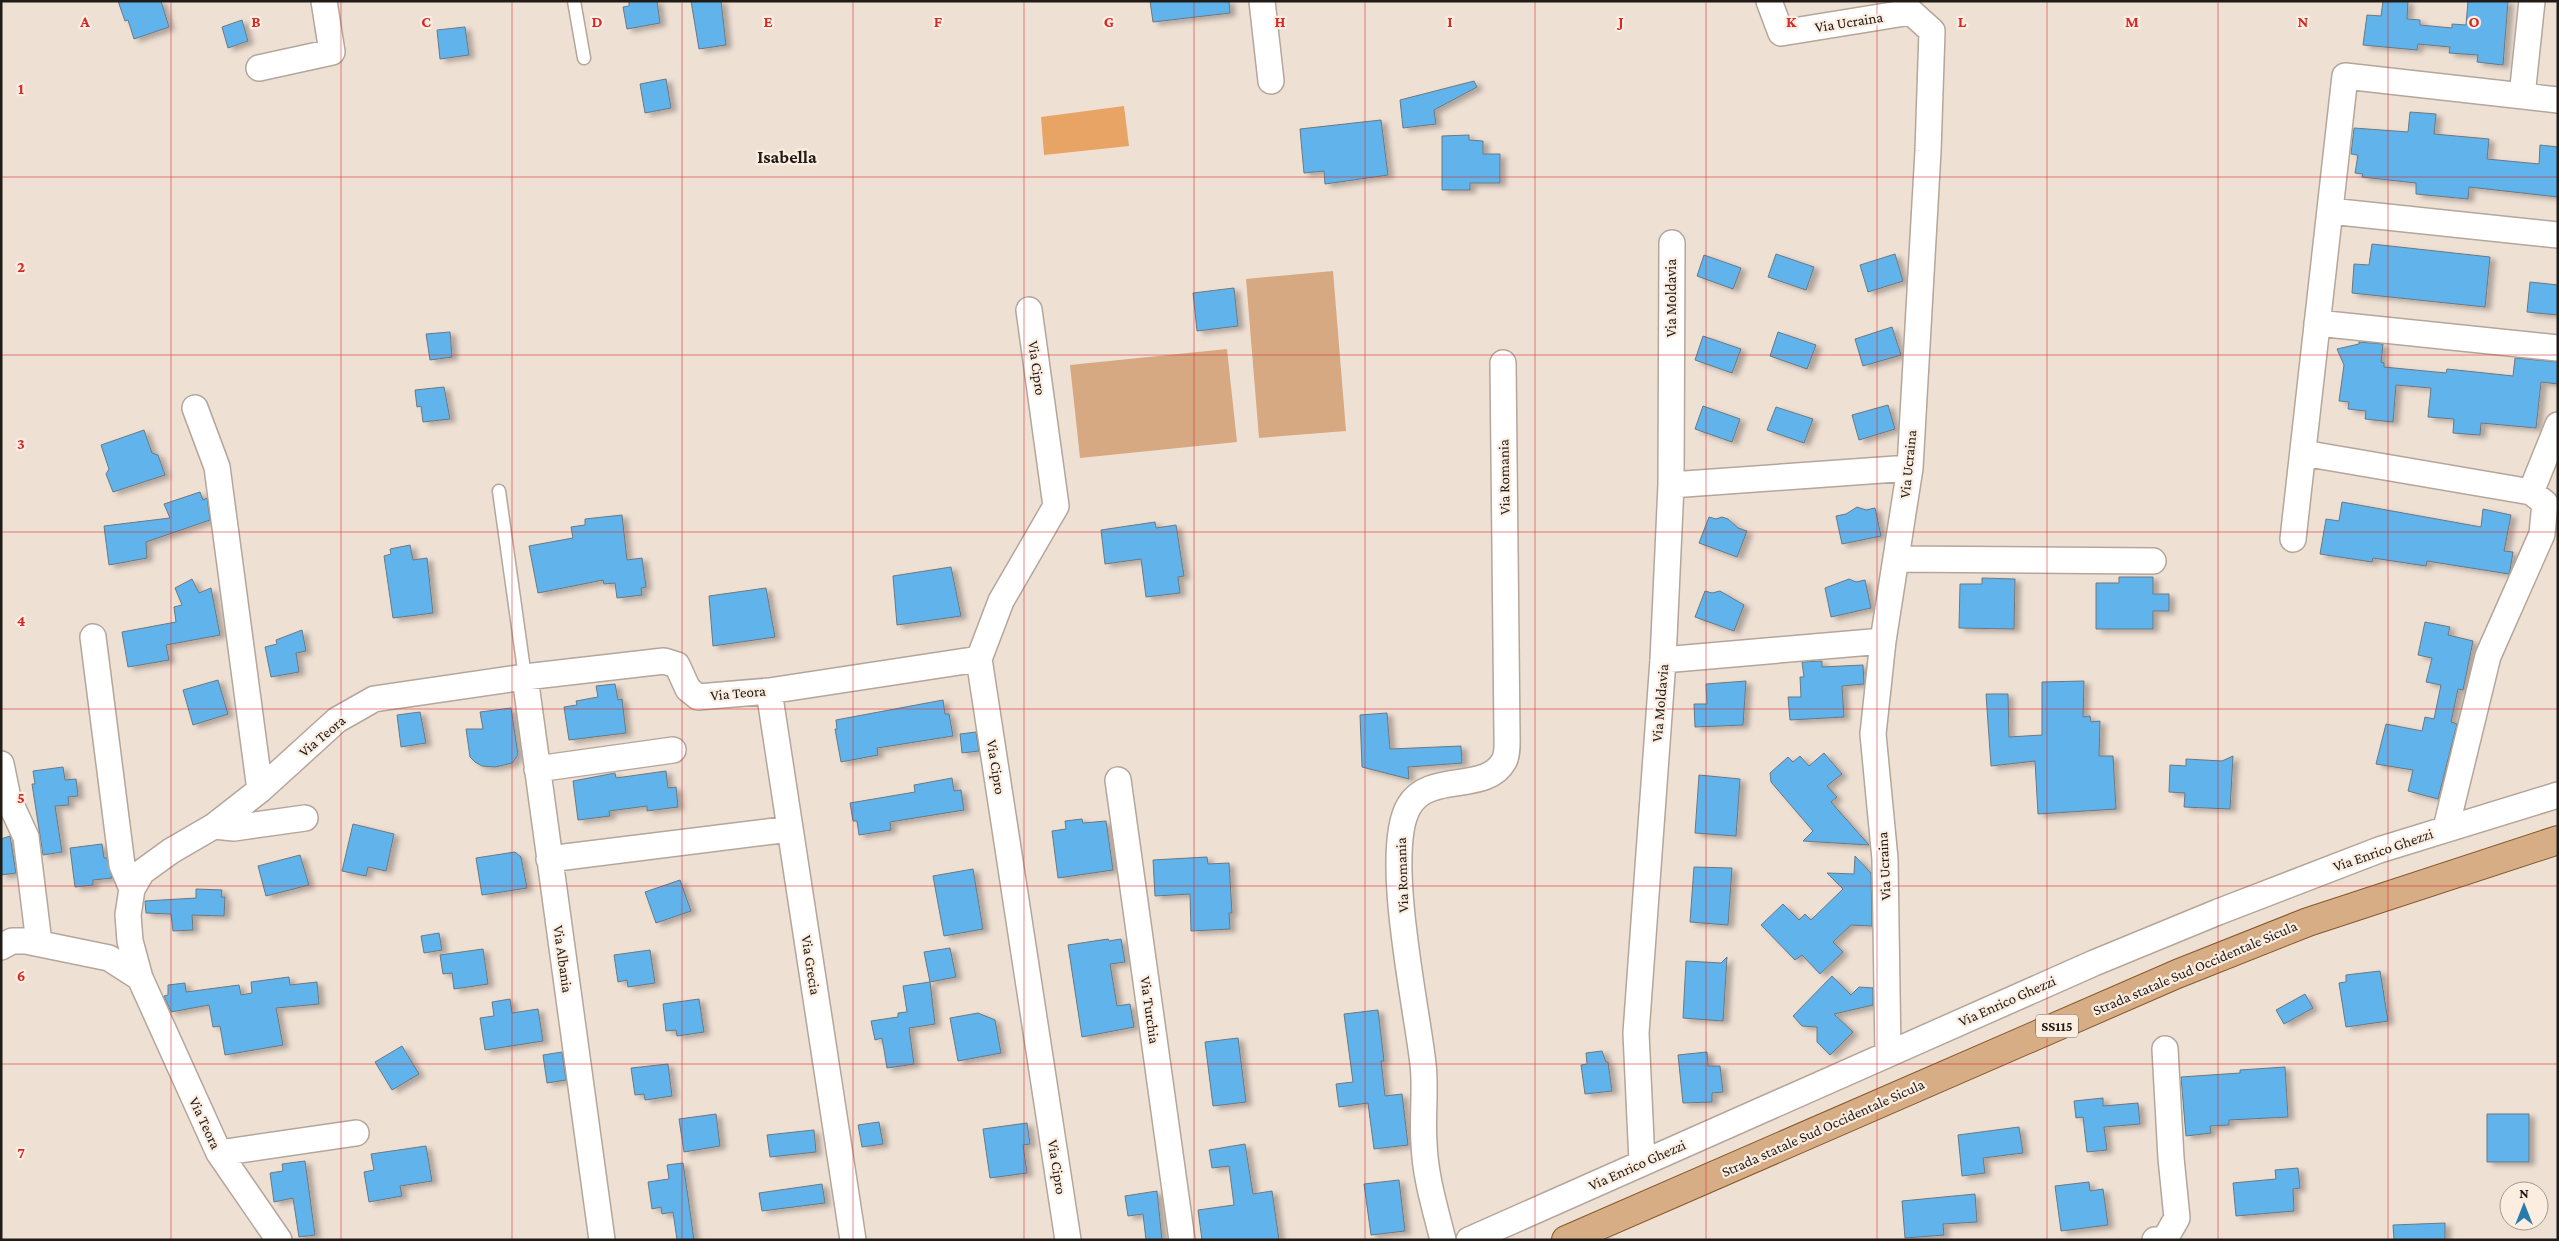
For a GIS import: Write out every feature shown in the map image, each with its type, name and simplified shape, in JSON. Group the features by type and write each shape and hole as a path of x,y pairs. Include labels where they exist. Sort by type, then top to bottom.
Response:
{"main road":[{"name":"Strada statale Sud Occidentale Sicula","path":"1566,1240 2177,974 2308,922 2558,840"}],"street":[{"path":"259,68 332,52 324,1"},
{"path":"1262,1 1271,81"},
{"name":"Via Ucraina","path":"1769,1 1781,33 1911,12 1932,31 1928,151 1910,468 1883,641 1873,734 1885,859 1888,1054"},
{"path":"2522,96 2532,1"},
{"path":"2293,539 2345,76 2558,100"},
{"path":"2330,211 2558,235"},
{"name":"Via Moldavia","path":"1642,1162 1636,1033 1663,660 1671,485 1672,242"},
{"name":"Via Cipro","path":"1029,310 1056,506 1001,601 979,659 1068,1240"},
{"path":"2317,323 2558,348"},
{"name":"Via Romania","path":"1444,1240 1430,1193 1424,1144 1424,1066 1400,892 1398,840 1403,818 1410,804 1424,792 1446,783 1480,778 1494,772 1505,760 1508,734 1503,363"},
{"path":"195,408 217,467 260,790"},
{"path":"2531,492 2558,425"},
{"path":"2303,453 2531,492 2545,503 2542,534 2488,656 2446,828"},
{"path":"1671,485 1910,468"},
{"path":"1896,559 2153,561"},
{"path":"93,636 122,865 132,889"},
{"path":"1663,660 1883,641"},
{"name":"Via Teora","path":"279,1240 219,1154 140,978 130,942 128,915 132,889 142,872 171,851 214,826 260,790 337,720 374,699 525,677 664,661 677,666 688,689 698,697 769,691 979,659"},
{"name":"Via Albania","path":"525,677 602,1240"},
{"name":"Via Grecia","path":"769,691 853,1240"},
{"path":"537,769 673,750"},
{"path":"1,764 8,798 26,837 39,943"},
{"name":"Via Turchia","path":"1118,780 1182,1240"},
{"name":"Via Enrico Ghezzi","path":"1469,1240 2094,963 2379,850 2558,795"},
{"path":"214,826 234,828 305,818"},
{"path":"549,859 790,829"},
{"path":"1,947 12,942 39,943 108,958 140,978"},
{"path":"2155,1240 2165,1239 2177,1218 2171,1158 2165,1049"},
{"path":"219,1154 356,1132"}],"lane":[{"path":"574,1 584,58"},
{"path":"499,491 525,677"}],"shaded area":[{"path":"1124,106 1129,146 1044,155 1041,117"},
{"path":"1333,271 1346,431 1259,438 1246,279"},
{"path":"1227,349 1237,442 1080,458 1070,365"}],"building":[{"path":"118,1 161,1 169,27 134,39 128,20 125,21"},
{"path":"629,1 657,1 660,23 627,29 623,7 629,6"},
{"path":"691,1 721,1 726,45 699,49"},
{"path":"1150,1 1229,1 1230,13 1153,22"},
{"path":"2383,1 2408,1 2407,19 2420,20 2420,25 2452,28 2452,24 2466,25 2468,1 2508,1 2503,65 2477,62 2478,55 2449,53 2450,47 2418,44 2417,50 2363,45 2367,15 2381,16"},
{"path":"242,20 248,41 228,48 222,27"},
{"path":"465,27 469,55 440,59 437,30"},
{"path":"666,79 671,108 645,113 640,84"},
{"path":"1474,81 1477,87 1434,110 1436,124 1403,128 1400,100"},
{"path":"2410,112 2436,114 2434,134 2489,139 2487,159 2539,164 2540,145 2558,147 2558,197 2469,187 2468,199 2416,194 2416,183 2362,177 2363,174 2355,173 2358,155 2351,154 2354,128 2408,132"},
{"path":"1381,120 1388,175 1325,184 1324,171 1304,173 1300,129"},
{"path":"1469,135 1469,140 1483,141 1483,154 1500,154 1500,183 1470,183 1470,190 1442,190 1442,136"},
{"path":"2372,244 2490,257 2485,307 2352,293 2354,264 2369,265"},
{"path":"1776,254 1814,267 1806,290 1768,277"},
{"path":"1895,254 1903,281 1868,292 1860,265"},
{"path":"1704,255 1741,268 1733,289 1697,276"},
{"path":"2530,282 2558,285 2558,315 2527,312"},
{"path":"1234,288 1238,326 1197,331 1193,293"},
{"path":"1892,327 1901,355 1863,366 1855,339"},
{"path":"450,332 452,357 430,360 426,334"},
{"path":"1778,332 1816,345 1807,369 1770,356"},
{"path":"1703,336 1741,349 1732,373 1695,360"},
{"path":"2359,342 2383,344 2381,362 2384,363 2384,367 2446,373 2447,369 2513,376 2515,358 2558,362 2558,384 2541,382 2536,428 2481,423 2480,435 2453,433 2454,419 2428,417 2431,388 2396,385 2393,422 2365,419 2366,411 2348,409 2349,402 2339,401 2344,365 2337,349 2359,344"},
{"path":"444,387 450,419 423,422 421,406 417,407 415,390"},
{"path":"1888,405 1895,429 1859,440 1852,415"},
{"path":"1703,406 1740,419 1732,442 1695,429"},
{"path":"1776,407 1813,419 1804,443 1767,430"},
{"path":"144,430 152,453 158,455 165,475 113,492 106,474 109,469 101,445"},
{"path":"200,492 203,500 207,498 210,520 146,542 147,558 109,565 104,526 170,518 164,504"},
{"path":"2342,502 2481,527 2483,509 2511,515 2504,551 2513,552 2509,574 2427,561 2426,566 2373,558 2372,562 2320,554 2326,519 2339,521"},
{"path":"1857,507 1866,510 1875,508 1881,536 1842,544 1836,516 1846,514"},
{"path":"622,515 627,560 642,558 646,587 641,588 642,595 617,598 615,583 604,584 603,580 538,593 529,546 573,538 571,527 585,525 585,519"},
{"path":"1709,517 1728,519 1738,528 1747,531 1737,557 1699,543"},
{"path":"1155,522 1156,528 1176,525 1184,576 1178,577 1180,593 1146,597 1141,559 1105,564 1101,530"},
{"path":"410,545 413,560 427,558 433,613 393,618 384,556 391,554 390,549"},
{"path":"951,567 961,616 897,625 893,576"},
{"path":"2119,577 2153,577 2153,594 2169,594 2169,611 2153,611 2153,629 2096,629 2096,583 2119,583"},
{"path":"1982,578 2015,579 2014,629 1959,628 1960,584 1982,584"},
{"path":"192,579 199,593 211,588 220,635 166,645 169,660 128,667 122,632 176,622 174,607 182,605 175,588"},
{"path":"1849,579 1856,582 1865,580 1871,608 1831,617 1825,588"},
{"path":"766,588 775,637 713,646 709,596"},
{"path":"1705,591 1712,593 1720,591 1744,605 1734,631 1695,617"},
{"path":"2425,622 2450,627 2448,635 2473,641 2463,690 2458,689 2451,722 2457,724 2438,799 2408,791 2413,770 2376,764 2386,724 2422,731 2425,717 2434,719 2441,685 2426,682 2432,658 2418,655"},
{"path":"302,630 306,651 296,653 299,672 271,677 265,647 277,644 276,640"},
{"path":"1822,661 1822,667 1863,665 1864,684 1842,686 1844,717 1790,720 1788,697 1801,697 1800,677 1804,677 1802,662"},
{"path":"218,680 228,714 193,725 183,690"},
{"path":"1746,681 1743,725 1695,727 1694,704 1707,704 1706,684"},
{"path":"2084,681 2083,717 2090,716 2091,722 2100,721 2099,756 2113,756 2116,809 2038,814 2035,761 1991,766 1986,694 2008,694 2009,737 2042,735 2042,682"},
{"path":"615,684 618,700 622,699 626,733 569,740 564,707 577,705 576,701 598,697 596,686"},
{"path":"943,700 945,714 949,714 953,736 877,748 878,755 841,762 835,729 837,729 836,720"},
{"path":"511,708 518,755 512,763 495,767 482,766 475,762 470,757 466,729 483,729 480,712"},
{"path":"420,712 426,743 401,747 397,715"},
{"path":"1387,713 1390,749 1461,746 1462,763 1408,767 1409,779 1362,767 1360,715"},
{"path":"976,732 979,751 962,753 960,734"},
{"path":"1824,753 1842,774 1827,786 1837,797 1831,802 1869,845 1803,841 1813,831 1771,782 1770,773 1788,757 1793,762 1800,756 1809,766"},
{"path":"2233,756 2230,809 2184,807 2185,793 2169,792 2170,765 2186,766 2186,759 2222,761"},
{"path":"63,767 65,780 76,779 78,796 68,797 69,805 55,806 62,852 43,855 32,784 35,784 33,771"},
{"path":"666,771 668,788 676,787 678,807 647,811 647,806 609,811 610,816 578,820 573,781 615,773 616,778"},
{"path":"1699,775 1740,779 1736,836 1695,833"},
{"path":"952,778 954,791 961,790 964,810 890,822 891,830 859,835 857,821 853,821 850,803 915,792 914,785"},
{"path":"1082,819 1083,823 1106,821 1113,870 1058,878 1052,831 1066,829 1065,821"},
{"path":"353,824 394,834 386,871 368,867 366,876 342,871"},
{"path":"10,836 16,873 1,875 1,839"},
{"path":"102,844 104,858 107,858 112,878 93,880 93,885 75,887 70,848"},
{"path":"515,852 521,857 527,888 482,895 476,858"},
{"path":"300,855 309,885 266,896 258,866"},
{"path":"1855,856 1871,873 1872,926 1851,925 1833,942 1843,952 1820,974 1802,955 1795,960 1761,925 1783,904 1799,920 1805,914 1811,920 1843,889 1827,873 1854,874"},
{"path":"1207,857 1208,864 1229,863 1232,913 1229,913 1230,929 1191,931 1190,894 1155,896 1153,860"},
{"path":"1694,867 1732,868 1728,925 1690,922"},
{"path":"973,869 983,929 944,936 933,876"},
{"path":"680,880 691,911 656,923 645,892"},
{"path":"196,889 222,890 221,897 225,897 224,916 192,915 193,930 173,931 171,914 146,913 145,901 196,898"},
{"path":"439,933 442,950 424,953 421,936"},
{"path":"1108,939 1109,941 1121,939 1125,962 1110,964 1117,1006 1130,1004 1134,1027 1082,1037 1068,945"},
{"path":"950,948 956,977 930,982 924,952"},
{"path":"483,949 488,984 454,989 452,973 443,974 440,955"},
{"path":"650,950 655,983 628,987 627,980 618,982 614,955"},
{"path":"1727,957 1723,1021 1683,1018 1686,961 1721,963"},
{"path":"2380,971 2388,1021 2346,1027 2339,983 2346,982 2346,975"},
{"path":"1832,976 1851,995 1859,987 1873,988 1873,1005 1834,1014 1853,1032 1830,1055 1817,1042 1817,1027 1802,1026 1793,1016"},
{"path":"289,977 290,985 317,982 319,1004 276,1008 283,1045 225,1055 220,1026 213,1027 209,1005 171,1012 164,996 168,995 168,985 185,983 186,992 239,985 241,995 252,993 251,982"},
{"path":"930,982 935,1024 909,1028 914,1064 887,1068 882,1038 875,1040 871,1021 898,1017 898,1013 907,1012 903,986"},
{"path":"2305,994 2313,1008 2284,1024 2276,1010"},
{"path":"510,999 512,1013 538,1009 543,1041 485,1050 480,1018 494,1016 492,1002"},
{"path":"699,999 704,1032 677,1036 676,1030 666,1031 663,1004"},
{"path":"1378,1010 1384,1061 1381,1061 1385,1096 1402,1094 1408,1145 1374,1149 1368,1103 1339,1107 1336,1084 1353,1082 1344,1014"},
{"path":"978,1013 995,1020 1001,1053 958,1061 950,1018"},
{"path":"1238,1038 1246,1102 1213,1106 1205,1042"},
{"path":"402,1046 419,1074 392,1090 375,1062"},
{"path":"1602,1051 1606,1062 1608,1062 1612,1091 1585,1094 1581,1065 1587,1064 1586,1053"},
{"path":"562,1052 566,1080 547,1083 543,1055"},
{"path":"1707,1052 1708,1066 1720,1066 1723,1092 1712,1093 1712,1102 1683,1103 1678,1055"},
{"path":"668,1064 672,1096 645,1100 644,1094 635,1095 631,1068"},
{"path":"2285,1067 2288,1117 2229,1120 2229,1125 2210,1126 2211,1133 2186,1136 2181,1077 2240,1073 2240,1070"},
{"path":"2103,1098 2103,1106 2138,1103 2140,1124 2104,1127 2107,1150 2087,1152 2083,1117 2076,1118 2074,1101"},
{"path":"716,1114 720,1146 684,1152 679,1119"},
{"path":"2487,1114 2529,1114 2529,1162 2487,1162"},
{"path":"879,1122 883,1144 862,1147 858,1125"},
{"path":"1027,1123 1030,1144 1023,1145 1027,1173 990,1178 983,1129"},
{"path":"2019,1127 2023,1153 1983,1158 1985,1173 1962,1176 1958,1135"},
{"path":"814,1130 816,1152 770,1157 767,1135"},
{"path":"1245,1144 1253,1194 1272,1191 1279,1240 1202,1240 1198,1210 1234,1205 1229,1166 1212,1168 1209,1150"},
{"path":"426,1146 432,1181 400,1186 402,1196 369,1202 364,1172 374,1170 371,1154"},
{"path":"305,1161 315,1235 299,1237 293,1198 274,1202 270,1173 283,1171 282,1164"},
{"path":"683,1163 694,1240 677,1240 673,1212 662,1214 661,1207 652,1209 648,1182 669,1179 667,1165"},
{"path":"2298,1168 2300,1188 2293,1189 2294,1211 2236,1216 2233,1183 2276,1179 2275,1170"},
{"path":"1399,1180 1405,1231 1371,1235 1364,1184"},
{"path":"2089,1182 2090,1191 2103,1189 2108,1225 2061,1231 2055,1186"},
{"path":"822,1184 825,1203 762,1211 759,1193"},
{"path":"1157,1191 1162,1240 1146,1240 1143,1214 1128,1216 1125,1196"},
{"path":"1975,1194 1977,1222 1943,1224 1944,1235 1905,1238 1902,1201"},
{"path":"2445,1223 2445,1240 2394,1240 2393,1225"}],"district":[{"name":"Isabella","path":"787,157"}]}
